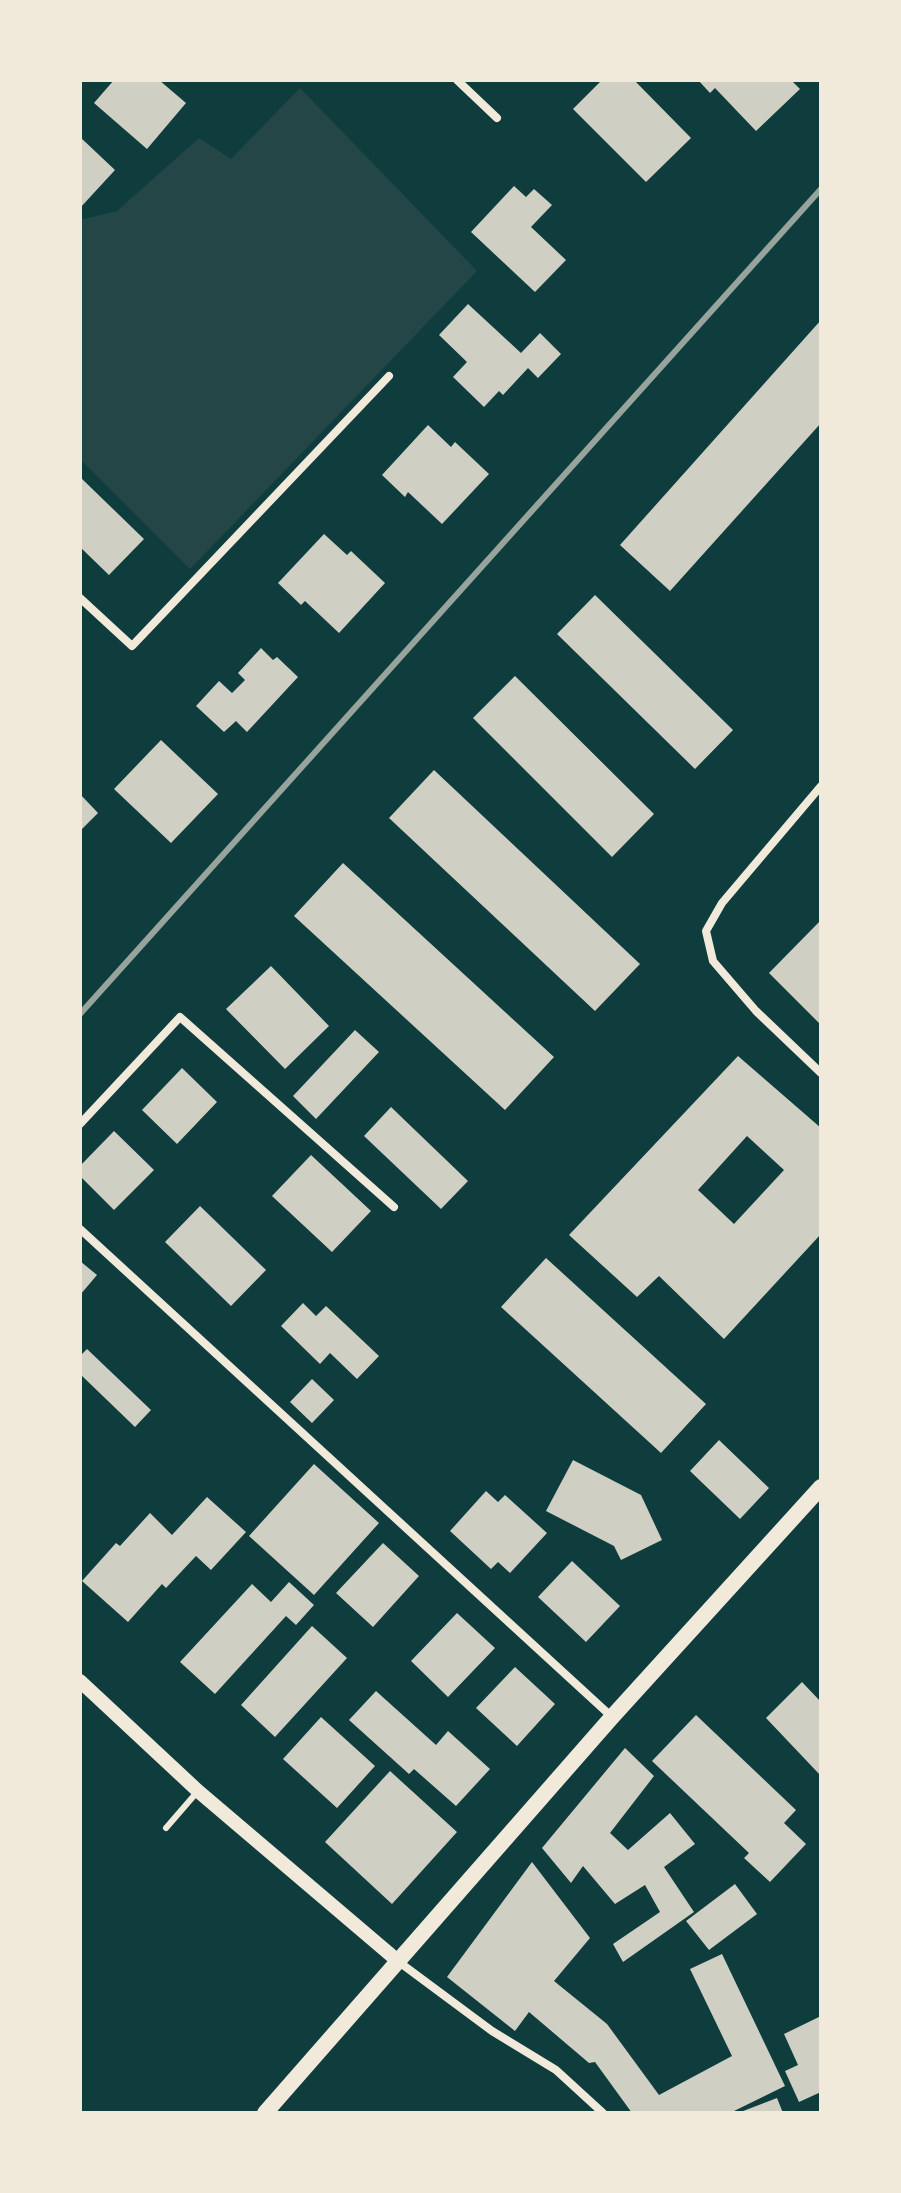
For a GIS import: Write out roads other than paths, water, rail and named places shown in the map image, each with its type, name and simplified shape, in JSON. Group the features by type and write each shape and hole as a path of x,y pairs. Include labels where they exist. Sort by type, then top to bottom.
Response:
{"main road":[{"path":"265,2113 612,1717 821,1487"}],"street":[{"path":"457,80 497,118"},
{"path":"80,598 132,646 389,376"},
{"path":"821,786 722,903 706,931 713,961 756,1011 821,1073"},
{"path":"80,1124 180,1017 394,1207"},
{"path":"80,1229 612,1717"},
{"path":"80,1681 198,1791 399,1962 492,2031 556,2070 603,2113"}],"lane":[{"path":"166,1828 198,1791"}],"railway":[{"path":"80,1014 821,189"}]}
